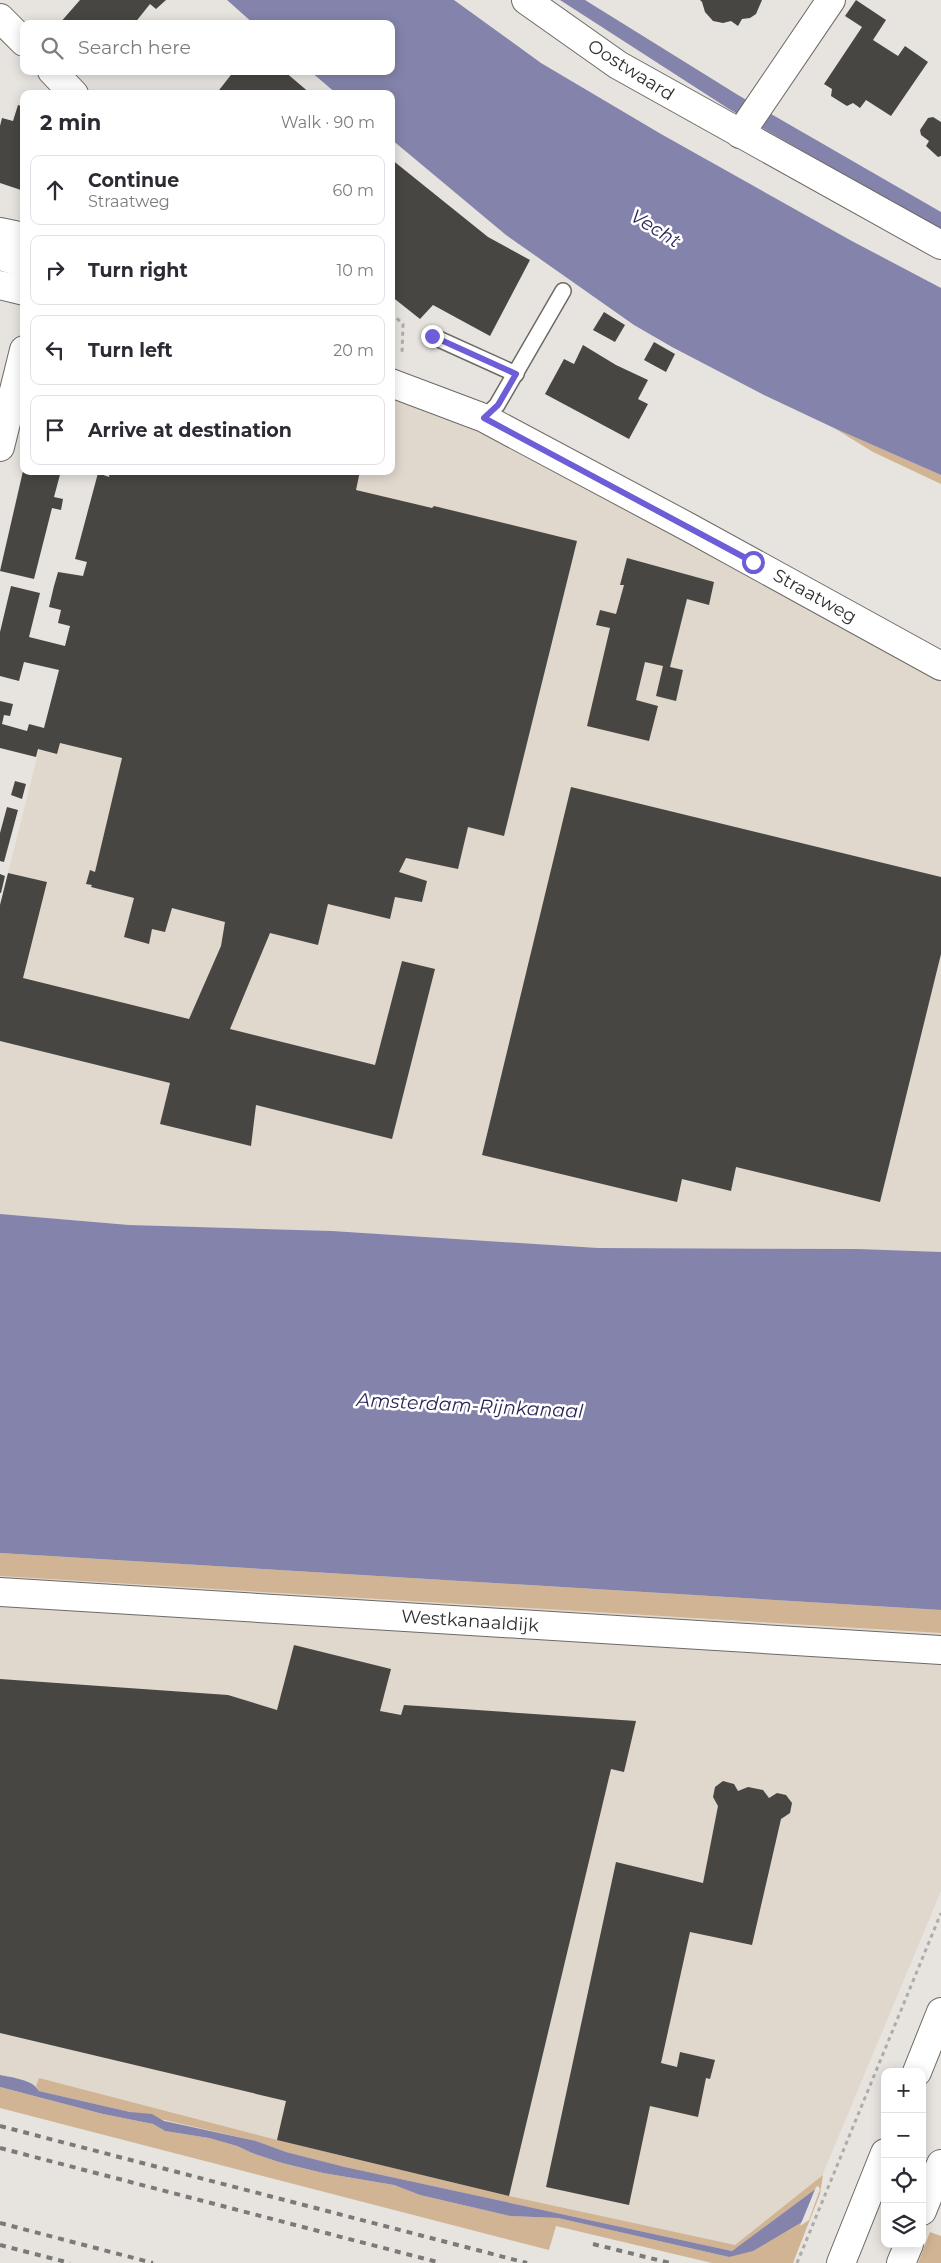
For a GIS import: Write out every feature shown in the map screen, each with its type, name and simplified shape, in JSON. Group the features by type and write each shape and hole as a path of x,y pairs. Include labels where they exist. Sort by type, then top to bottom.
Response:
{"street":[{"name":"Oostwaard","path":"526,0 618,66 743,130 941,245"},
{"path":"743,130 831,0"},
{"path":"0,18 20,38"},
{"path":"56,75 70,90"},
{"path":"0,232 20,236"},
{"path":"0,256 20,262"},
{"path":"0,285 20,290"},
{"path":"0,447 20,366"},
{"name":"Straatweg","path":"395,385 484,418 941,666"},
{"name":"Westkanaaldijk","path":"0,1592 941,1650"},
{"path":"919,2068 941,2012"},
{"path":"841,2263 883,2158"},
{"path":"925,2203 941,2164"},
{"path":"901,2263 907,2248"}],"lane":[{"path":"484,418 498,405 563,291"},
{"path":"432,336 516,374"}],"path":[{"path":"395,317 403,324 402,356"},
{"path":"797,2263 941,1913"}],"shaded area":[{"path":"395,390 941,658 941,1252 858,1249 598,1248 332,1231 129,1225 0,1214 0,905 108,475 395,475"},
{"path":"834,428 941,475 941,484 873,452"},
{"path":"0,1553 941,1610 941,1633 0,1576"},
{"path":"0,1576 941,1633 941,1891 817,2188 732,2251 345,2167 66,2096 39,2091 28,2081 0,2075"},
{"path":"39,2078 277,2140 509,2196 735,2245 823,2175 820,2194 793,2263 712,2263 556,2226 549,2250 0,2108 0,2087 103,2114 153,2124 165,2131 209,2138 237,2146 282,2163 323,2173 394,2185 420,2195 510,2216 558,2218 729,2257 816,2189 732,2251 345,2167 286,2152 256,2141 39,2091 36,2086"},
{"path":"930,2232 941,2236 941,2263 918,2263 924,2248 926,2248"}],"water":[{"name":"Vecht","path":"227,0 454,0 541,63 661,134 850,240 941,288 941,475 764,395 634,325 506,235 395,142 395,90 332,90 315,75 395,75 395,20 250,20"},
{"path":"560,0 585,0 738,95 941,212 941,230 729,109"},
{"name":"Amsterdam-Rijnkanaal","path":"0,1214 129,1225 332,1231 598,1248 858,1249 941,1252 941,1610 0,1553"},
{"path":"0,2075 27,2081 39,2091 130,2112 152,2114 164,2121 256,2141 286,2152 345,2167 732,2251 817,2188 807,2219 753,2251 729,2257 558,2218 510,2216 420,2195 394,2185 323,2173 282,2163 237,2146 209,2138 165,2131 153,2124 103,2114 0,2087"}],"pier":[{"path":"818,2186 820,2189 809,2220 800,2226 816,2187"}],"building":[{"path":"80,0 166,0 156,9 150,4 137,20 62,20"},
{"path":"700,0 762,0 756,14 750,18 742,19 738,26 731,21 723,23 713,21 705,12"},
{"path":"856,0 886,20 873,40 898,56 905,46 928,62 891,116 866,100 860,108 853,103 847,106 831,96 832,89 824,84 862,27 845,16"},
{"path":"231,75 289,75 306,90 219,90"},
{"path":"18,105 20,106 20,190 0,183 0,126 2,118 13,121"},
{"path":"933,117 941,122 941,156 938,157 926,146 929,141 921,135 920,130 928,118"},
{"path":"395,162 488,237 530,260 490,336 433,305 420,319 395,299"},
{"path":"604,312 625,325 615,342 593,330"},
{"path":"654,342 675,354 666,372 644,360"},
{"path":"583,345 616,365 648,380 638,399 648,404 629,439 545,394 564,359 574,364"},
{"path":"22,475 60,475 54,497 63,499 61,510 52,508 34,579 0,571"},
{"path":"97,475 109,477 109,475 359,475 356,490 432,508 434,506 577,541 504,836 468,827 458,869 406,858 399,872 427,881 422,902 395,897 390,919 328,904 318,945 270,933 230,1029 375,1065 402,961 435,969 392,1139 256,1105 251,1146 160,1124 170,1083 0,1041 0,905 8,873 47,882 23,978 189,1019 221,946 225,922 172,908 165,932 152,929 149,944 124,937 134,898 86,884 90,870 95,872 122,758 60,743 57,754 38,749 36,757 0,748 0,701 13,704 10,716 4,715 2,724 27,731 29,724 44,728 59,670 24,662 19,681 0,676 0,632 11,586 40,593 29,637 65,646 70,626 58,623 61,610 49,607 54,586 58,572 83,576 87,562 75,559"},
{"path":"627,558 714,582 709,605 687,599 670,667 683,670 676,701 656,696 663,666 645,662 636,700 658,706 649,741 587,726 610,628 596,625 600,610 616,614 624,585 620,585"},
{"path":"15,781 26,784 22,799 11,795"},
{"path":"571,787 941,877 941,954 880,1202 736,1167 731,1191 682,1179 677,1202 482,1155"},
{"path":"7,807 18,810 4,862 0,861 0,833"},
{"path":"0,874 5,876 1,893 0,893"},
{"path":"294,1645 391,1669 380,1711 401,1715 404,1705 636,1721 624,1772 611,1769 509,2196 277,2140 286,2101 0,2033 0,1679 228,1695 277,1710"},
{"path":"723,1781 734,1784 738,1791 748,1787 763,1790 769,1798 777,1793 786,1795 792,1803 790,1813 781,1819 752,1945 690,1932 661,2063 677,2067 680,2052 715,2060 710,2079 706,2078 698,2117 650,2106 629,2205 546,2187 616,1862 703,1883 718,1806 713,1797 715,1787"}],"railway":[{"path":"0,2126 527,2263"},
{"path":"0,2148 441,2263"},
{"path":"0,2223 153,2263"},
{"path":"593,2244 670,2263"},
{"path":"0,2245 70,2263"}],"route":[{"path":"432,336 516,374 498,405 484,418 753,562"}]}
